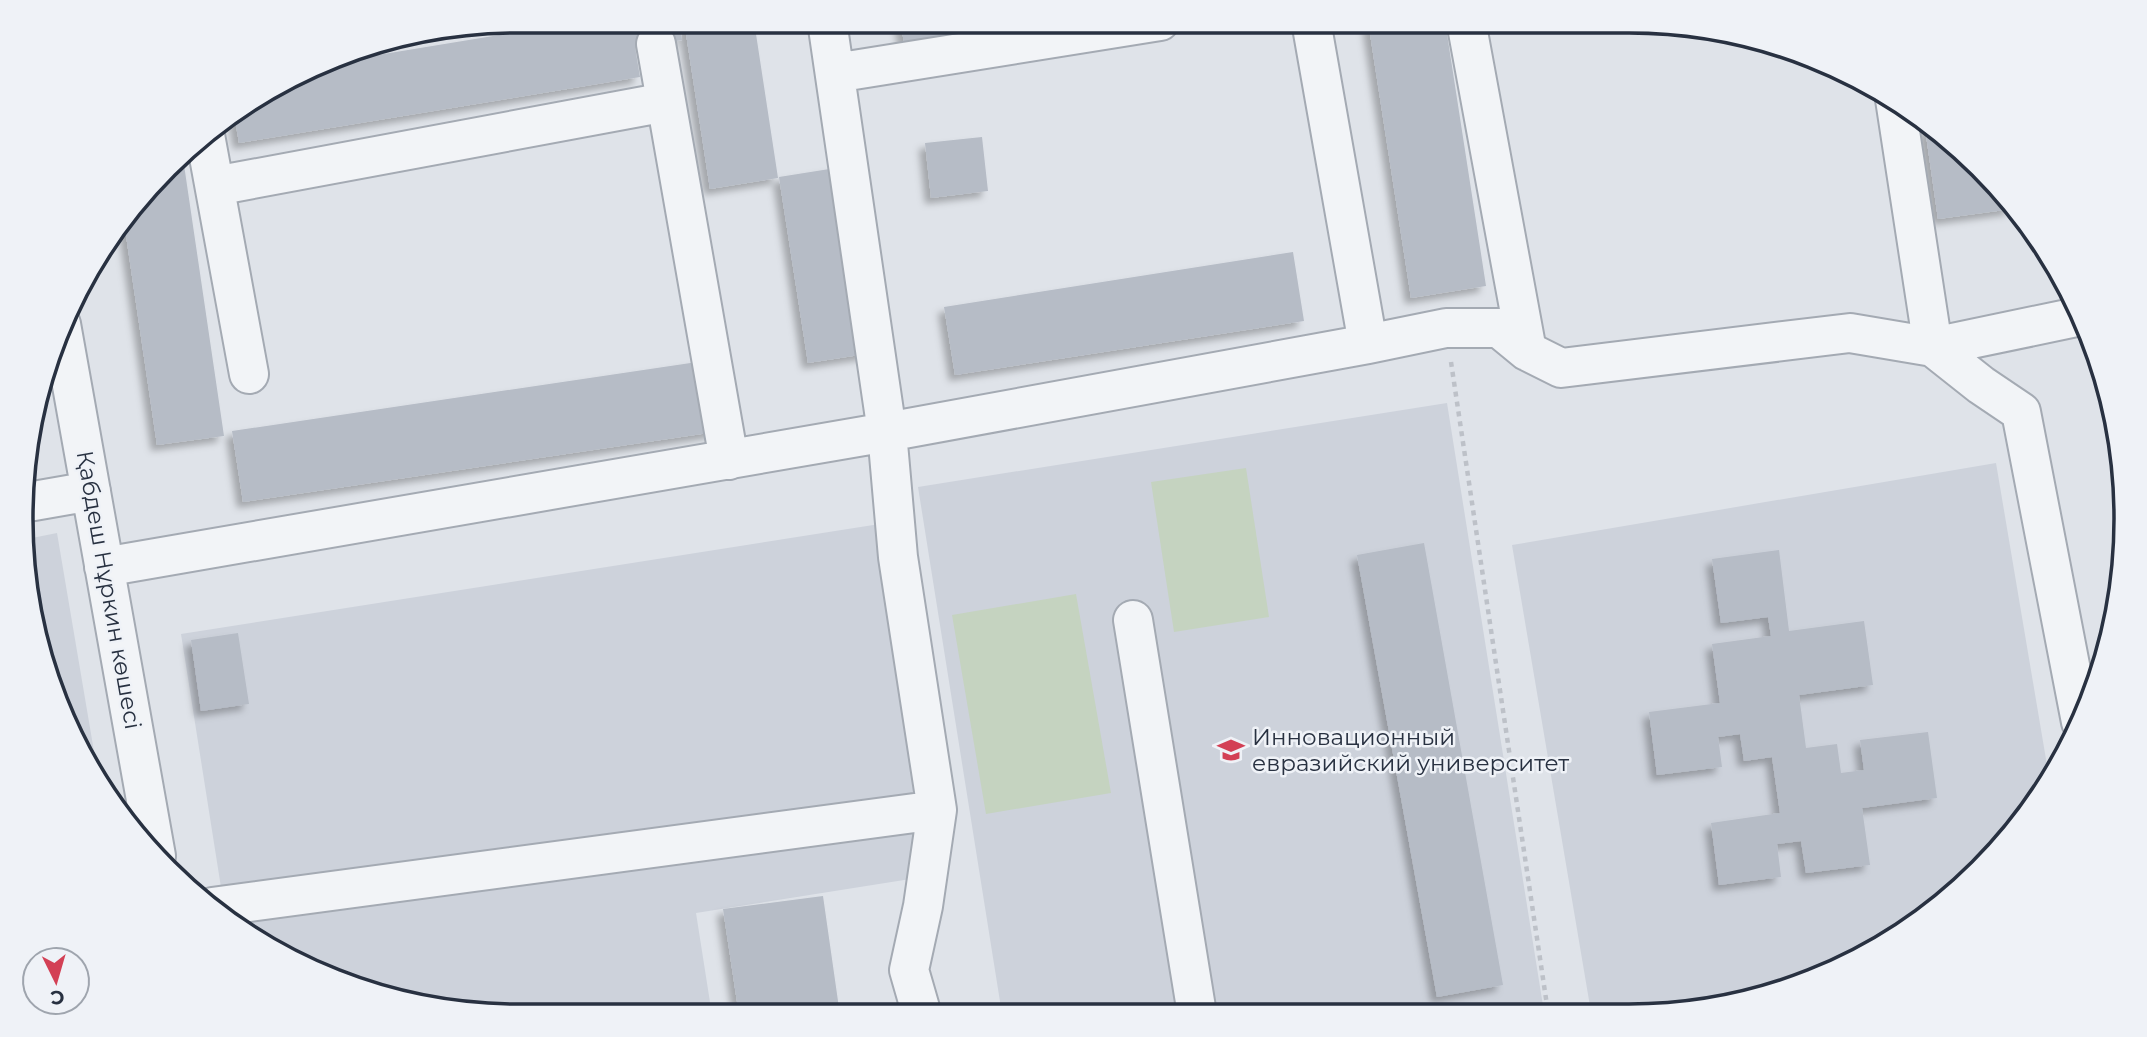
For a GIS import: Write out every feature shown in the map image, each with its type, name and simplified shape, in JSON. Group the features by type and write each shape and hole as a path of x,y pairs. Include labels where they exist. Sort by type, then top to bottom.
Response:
{"street":[{"path":"829,33 887,432 898,557 937,810 923,906 909,970 919,1004"},
{"path":"835,73 1085,33"},
{"path":"1313,33 1368,344"},
{"path":"1468,33 1527,351"},
{"path":"656,44 729,460"},
{"path":"215,186 666,102"},
{"path":"1897,115 1933,347 2021,412 2077,703"},
{"path":"207,147 249,374"},
{"path":"104,567 887,432 1446,328 1499,328 1527,351 1561,368 1850,333 1933,347 2070,318"},
{"name":"Қабдеш Нұркин көшесі","path":"65,347 152,836"},
{"path":"34,501 91,491"},
{"path":"1133,620 1196,1004"},
{"path":"226,905 937,810"}],"path":[{"path":"1446,328 1547,1004"}],"shaded area":[{"name":"Инновационный евразийский университет","path":"1447,403 1543,1004 1000,1004 918,487"},
{"path":"1996,463 2047,764 2013,814 1972,862 1898,922 1843,954 1784,978 1723,994 1660,1003 1590,1004 1512,545"},
{"path":"886,523 942,874 696,913 710,1004 487,1003 424,994 363,978 304,954 276,939 224,903 181,634"},
{"path":"57,533 95,755 70,704 50,644 37,582 34,538"}],"green space":[{"path":"1246,468 1269,617 1174,632 1151,482"},
{"path":"1076,594 1111,793 986,814 952,615"}],"building":[{"path":"509,33 681,33 682,40 635,47 640,77 239,143 236,125 249,115 304,83 375,55"},
{"path":"686,33 756,33 778,178 710,189"},
{"path":"902,33 966,33 904,42"},
{"path":"1370,33 1447,33 1486,286 1411,298"},
{"path":"1926,136 1972,175 2002,210 1938,219"},
{"path":"982,137 988,191 931,198 925,143"},
{"path":"184,167 224,436 157,445 126,234"},
{"path":"842,167 872,353 808,363 779,177"},
{"path":"1293,252 1304,321 955,375 944,307"},
{"path":"704,361 715,432 243,502 232,431"},
{"path":"1424,543 1503,985 1437,997 1357,555"},
{"path":"1779,550 1789,631 1864,621 1873,685 1799,695 1806,748 1837,744 1841,773 1864,770 1860,740 1928,732 1937,798 1862,808 1870,865 1806,873 1801,841 1777,844 1781,877 1719,885 1711,823 1780,813 1772,757 1744,761 1740,734 1718,737 1722,767 1657,775 1649,712 1720,703 1712,644 1771,636 1768,617 1721,623 1712,559"},
{"path":"238,633 249,704 201,711 191,640"},
{"path":"823,896 838,1004 737,1004 723,909"}],"place":[{"name":"Инновационный евразийский университет","path":"1231,750"}]}
